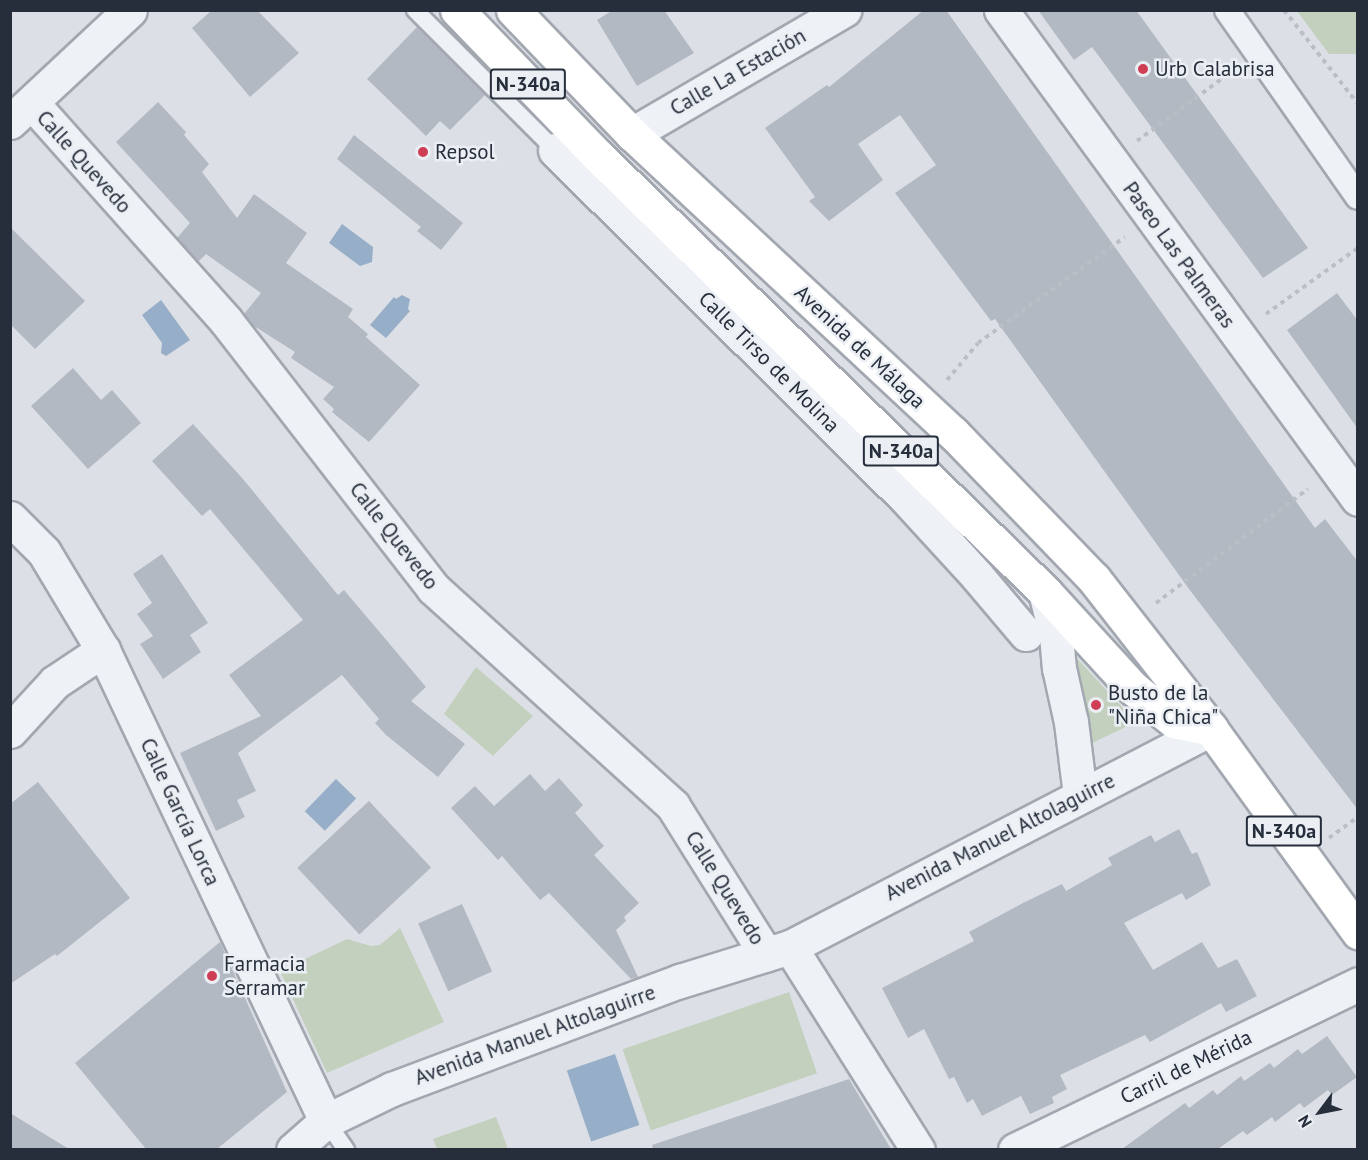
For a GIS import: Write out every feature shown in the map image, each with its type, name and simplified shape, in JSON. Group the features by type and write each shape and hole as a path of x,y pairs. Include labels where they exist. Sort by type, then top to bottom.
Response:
{"main road":[{"name":"N-340a","path":"456,10 578,163 770,324 1045,592 1134,689 1174,721 1211,729"},
{"name":"Avenida de Málaga","path":"513,10 632,134 953,433 1094,579 1211,729 1358,932"}],"street":[{"path":"21,112 130,10"},
{"name":"Calle La Estación","path":"632,134 844,10"},
{"name":"Paseo Las Palmeras","path":"1001,10 1358,499"},
{"path":"1227,10 1358,197"},
{"name":"Calle Quevedo","path":"21,112 226,321 433,588 673,806 778,950"},
{"path":"578,163 642,153 662,162"},
{"name":"Calle Tirso de Molina","path":"578,163 694,287 903,495 1026,634"},
{"path":"694,287 770,324"},
{"name":"Calle García Lorca","path":"10,518 44,552 103,650 326,1121"},
{"path":"1045,592 1056,635 1059,669 1071,722 1080,795"},
{"path":"10,731 55,682 103,650"},
{"name":"Avenida Manuel Altolaguirre","path":"293,1149 326,1121 392,1089 680,981 778,950 1211,729"},
{"path":"778,950 918,1149"},
{"name":"Carril de Mérida","path":"1015,1149 1358,984"}],"lane":[{"path":"415,10 578,163"},
{"path":"326,1121 346,1149"}],"path":[{"path":"1284,10 1358,104"},
{"path":"1110,160 1257,53"},
{"path":"947,381 978,343 1153,218"},
{"path":"1238,335 1358,248"},
{"path":"1129,624 1335,468"}],"green space":[{"path":"1297,11 1357,11 1357,54 1329,54"},
{"path":"1071,652 1136,722 1088,745"},
{"path":"476,667 533,716 493,756 444,714"},
{"path":"400,928 444,1022 327,1073 280,971 347,939 371,946 380,945"},
{"path":"789,992 817,1073 651,1131 623,1049"},
{"path":"496,1117 508,1149 437,1149 433,1139"}],"water":[{"path":"342,224 373,247 372,262 360,266 329,243"},
{"path":"402,295 410,299 408,309 410,311 386,338 370,325 394,297 396,299"},
{"path":"161,300 190,340 166,356 161,353 162,343 142,315"},
{"path":"336,779 356,798 325,831 305,811"},
{"path":"615,1054 639,1125 591,1142 567,1071"}],"building":[{"path":"212,10 257,10 299,53 250,97 192,28"},
{"path":"613,10 664,10 694,53 637,86 597,20"},
{"path":"924,10 946,10 1315,528 1325,519 1358,562 1358,810 1189,589 995,319 991,321 895,193 936,165 900,115 858,144 883,180 829,221 809,201 815,197 765,128 827,85 829,87"},
{"path":"1038,10 1136,10 1308,248 1263,278 1092,47 1074,60"},
{"path":"417,27 485,95 450,130 440,121 426,136 367,79"},
{"path":"158,102 186,132 184,135 209,164 202,172 237,218 254,194 307,233 286,263 353,309 348,317 368,334 366,337 420,385 369,442 332,412 334,409 323,399 334,387 291,358 295,352 254,326 244,314 261,293 206,254 198,262 177,238 190,223 116,142"},
{"path":"354,135 463,223 441,250 417,231 421,227 337,159"},
{"path":"10,227 85,301 35,349 10,324"},
{"path":"1337,293 1358,321 1358,429 1287,330"},
{"path":"73,368 101,400 112,390 141,423 88,469 31,406"},
{"path":"193,424 243,479 338,595 344,590 426,687 411,701 465,744 438,777 386,735 375,723 379,719 342,675 238,753 256,791 237,800 245,817 216,831 180,753 261,716 229,675 303,620 210,509 202,516 152,461"},
{"path":"162,554 208,623 190,635 201,652 163,679 140,644 153,636 137,614 152,603 133,574"},
{"path":"530,774 545,791 559,778 583,805 575,813 604,846 594,855 639,903 624,917 626,921 616,930 638,977 631,979 549,893 540,900 502,856 498,860 451,808 475,786 494,806"},
{"path":"38,782 130,898 57,956 55,954 10,984 10,804"},
{"path":"369,801 431,868 359,934 297,868"},
{"path":"1179,829 1192,854 1197,852 1211,885 1186,900 1182,893 1124,923 1153,970 1202,942 1218,968 1237,959 1257,996 1226,1012 1221,1003 1150,1042 1145,1035 1060,1075 1067,1089 1052,1097 1054,1103 1030,1114 1021,1096 982,1116 973,1099 967,1103 954,1077 949,1079 924,1029 908,1038 882,988 974,941 969,932 1023,903 1062,884 1066,891 1112,865 1108,858 1151,835 1155,842"},
{"path":"462,904 492,972 448,991 418,924"},
{"path":"220,942 287,1092 217,1149 146,1149 75,1063"},
{"path":"1327,1036 1357,1077 1332,1095 1328,1090 1304,1108 1300,1103 1275,1122 1272,1117 1247,1135 1243,1131 1218,1149 1122,1149 1185,1103 1189,1108 1213,1090 1217,1095 1241,1076 1244,1081 1270,1063 1274,1068 1298,1049 1302,1054"},
{"path":"849,1079 891,1149 653,1149 652,1145"},
{"path":"10,1113 69,1149 10,1149"}],"place":[{"name":"Urb Calabrisa","path":"1143,69"},
{"name":"Repsol","path":"423,152"},
{"name":"Busto de la \"Niña Chica\"","path":"1096,705"},
{"name":"Farmacia Serramar","path":"212,976"}]}
